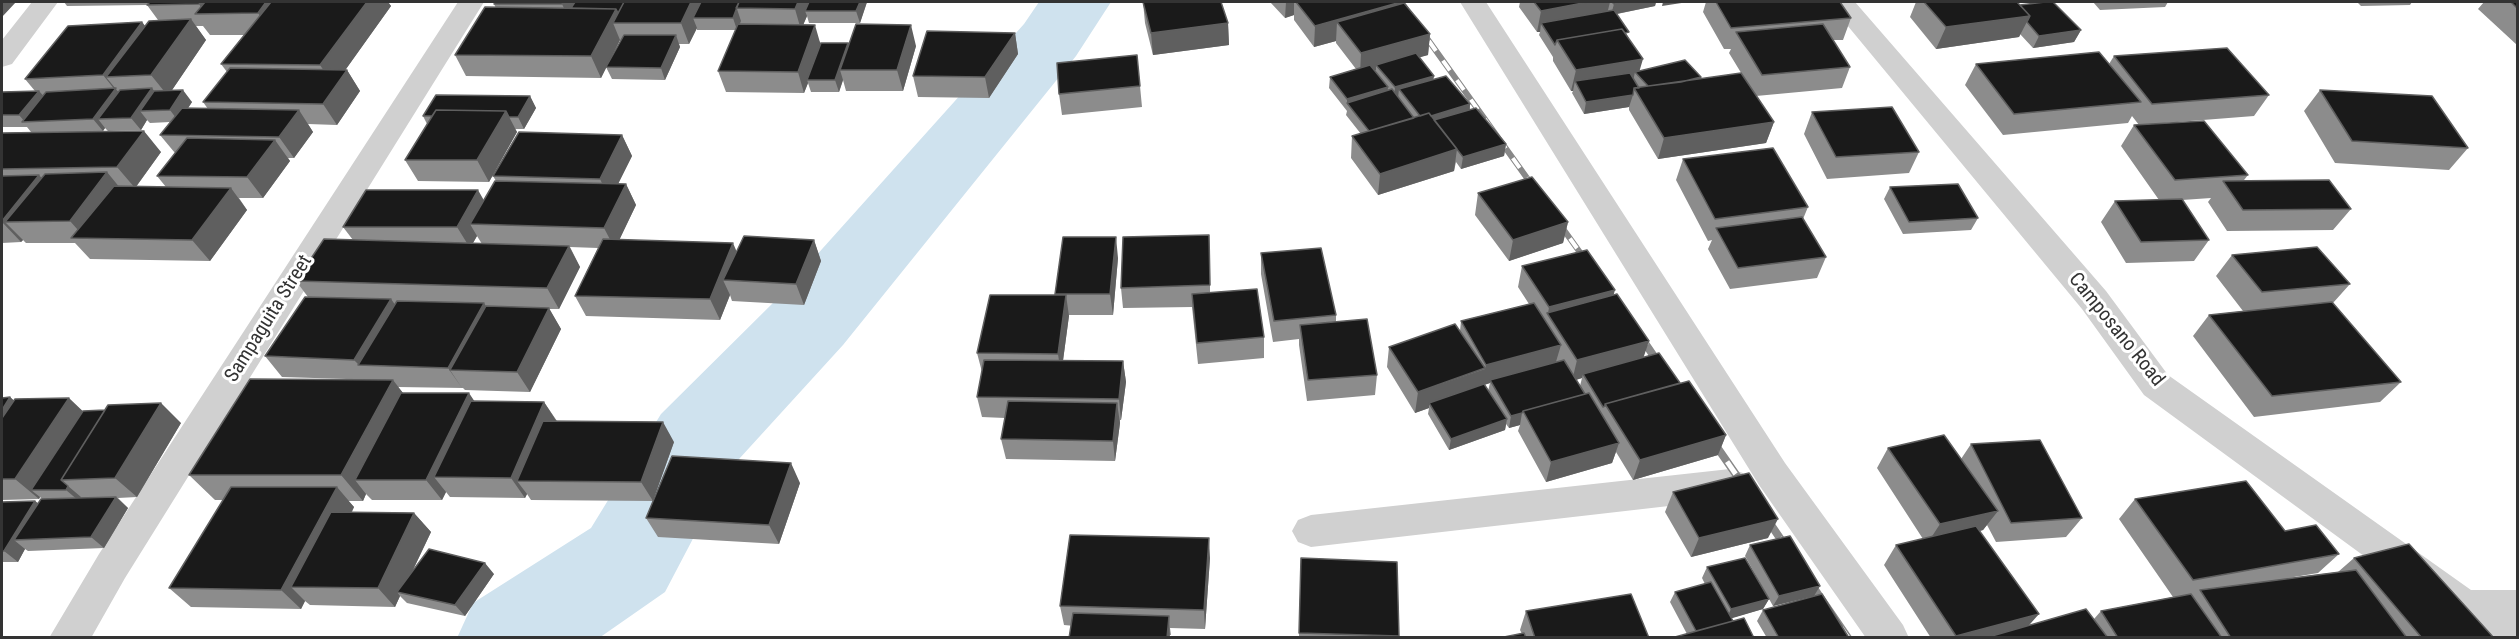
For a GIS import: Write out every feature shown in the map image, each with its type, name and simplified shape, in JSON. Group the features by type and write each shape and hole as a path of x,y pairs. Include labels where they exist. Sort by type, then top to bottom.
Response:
{"street":[{"path":"2,58 45,2"},
{"name":"Sampaguita Street","path":"73,631 471,2"},
{"path":"1473,2 1772,474 1889,638"},
{"name":"Camposano Road","path":"1841,2 2094,300 2156,385 2508,638"},
{"path":"1311,531 1742,483 1772,474"},
{"path":"2464,608 2517,607"}],"building":[{"path":"150,2 201,2 199,4 147,5"},
{"path":"205,2 266,2 258,13 195,14"},
{"path":"271,2 367,2 320,65 221,64"},
{"path":"495,2 563,2 562,4 494,4"},
{"path":"575,2 624,2 618,13 616,9 571,8"},
{"path":"624,2 691,2 681,23 613,23"},
{"path":"701,2 739,2 733,18 693,18"},
{"path":"739,2 798,2 795,9 736,8"},
{"path":"809,2 860,2 856,11 805,11"},
{"path":"1143,2 1221,2 1228,23 1151,33"},
{"path":"1296,2 1401,2 1315,26"},
{"path":"1534,2 1588,2 1541,11"},
{"path":"1716,2 1840,2 1851,18 1731,28"},
{"path":"1924,2 2017,2 2030,16 1946,27"},
{"path":"2053,2 2081,30 2039,36 2027,22 2030,16 2020,5"},
{"path":"1404,3 1430,34 1361,53 1337,22"},
{"path":"485,7 616,9 591,56 455,55"},
{"path":"1614,10 1629,32 1625,33 1622,29 1557,40 1555,45 1541,23"},
{"path":"191,19 151,75 106,77 149,21"},
{"path":"142,22 103,75 25,79 68,26"},
{"path":"738,24 815,25 798,72 718,71"},
{"path":"856,24 911,25 897,70 840,70"},
{"path":"1823,24 1850,67 1762,75 1736,32"},
{"path":"1622,29 1643,59 1576,70 1557,40"},
{"path":"927,31 1015,33 985,77 913,76"},
{"path":"624,35 676,35 661,68 606,67"},
{"path":"821,43 848,43 835,80 807,80"},
{"path":"2227,48 2269,95 2152,104 2114,56"},
{"path":"2099,52 2141,102 2014,114 1976,64"},
{"path":"1416,53 1434,76 1395,87 1376,65"},
{"path":"1137,55 1140,86 1059,94 1057,63"},
{"path":"1685,60 1701,77 1648,86 1635,72"},
{"path":"1370,65 1388,87 1347,99 1330,77"},
{"path":"230,68 347,70 323,104 203,102"},
{"path":"1630,73 1639,88 1634,88 1633,95 1586,102 1575,81"},
{"path":"1741,73 1774,122 1664,138 1634,88"},
{"path":"1446,76 1470,104 1431,116 1429,113 1420,116 1399,89"},
{"path":"116,88 93,119 22,122 46,92"},
{"path":"152,88 131,118 98,119 120,90"},
{"path":"1392,89 1414,118 1369,131 1347,103"},
{"path":"183,90 170,110 140,111 154,91"},
{"path":"2320,90 2432,96 2468,148 2352,141"},
{"path":"39,91 19,115 2,115 2,92"},
{"path":"436,95 530,96 518,117 509,117 506,111 436,110 432,116 423,116"},
{"path":"1892,107 1919,152 1836,157 1812,112"},
{"path":"182,108 299,110 279,137 160,135"},
{"path":"1476,108 1506,144 1463,157 1434,120"},
{"path":"436,110 506,111 477,160 405,160"},
{"path":"1429,113 1457,149 1380,174 1352,136"},
{"path":"2204,121 2248,175 2175,180 2134,125"},
{"path":"144,131 117,167 2,169 2,133"},
{"path":"519,132 622,135 600,179 493,176"},
{"path":"187,138 275,140 247,177 157,176"},
{"path":"1773,148 1808,207 1715,219 1683,159"},
{"path":"107,172 70,221 5,222 45,174"},
{"path":"39,175 2,221 2,176"},
{"path":"1532,177 1568,222 1513,240 1478,193"},
{"path":"2329,180 2351,209 2243,210 2223,181"},
{"path":"495,181 626,184 604,228 470,224"},
{"path":"1958,184 1978,218 1909,222 1890,187"},
{"path":"114,186 231,188 192,240 71,238"},
{"path":"366,190 478,190 457,227 343,227"},
{"path":"2182,199 2209,240 2141,242 2115,201"},
{"path":"1802,217 1826,257 1738,268 1716,228"},
{"path":"1209,235 1210,285 1121,288 1123,237"},
{"path":"744,236 814,240 796,284 723,280"},
{"path":"1063,237 1116,237 1110,294 1055,294"},
{"path":"324,239 569,246 547,288 296,281"},
{"path":"603,239 733,243 710,299 575,296"},
{"path":"2317,247 2350,284 2262,292 2232,255"},
{"path":"1321,248 1336,315 1274,321 1261,253"},
{"path":"1587,250 1615,290 1549,307 1522,266"},
{"path":"1257,289 1264,337 1197,343 1192,294"},
{"path":"1617,294 1649,341 1577,360 1547,313"},
{"path":"990,295 1066,295 1058,354 977,353"},
{"path":"305,297 391,299 354,360 265,356"},
{"path":"397,301 484,303 448,368 358,365"},
{"path":"2332,302 2401,382 2272,396 2209,315"},
{"path":"1534,303 1561,345 1486,365 1461,321"},
{"path":"486,306 549,308 517,372 450,370"},
{"path":"1367,319 1377,375 1308,380 1300,325"},
{"path":"1455,324 1485,368 1418,392 1389,347"},
{"path":"1659,353 1680,383 1605,404 1603,407 1583,374"},
{"path":"984,360 1123,361 1119,399 977,397"},
{"path":"1564,360 1585,394 1511,416 1490,380"},
{"path":"250,379 393,380 341,475 189,475"},
{"path":"1689,381 1726,435 1640,460 1605,404"},
{"path":"1484,384 1507,419 1451,439 1429,403"},
{"path":"401,393 469,393 426,480 355,480"},
{"path":"1589,393 1619,443 1551,462 1523,411"},
{"path":"10,397 2,410 2,398"},
{"path":"69,398 15,479 2,479 2,418 15,399"},
{"path":"471,401 544,402 511,478 434,477"},
{"path":"1008,401 1117,403 1113,441 1001,439"},
{"path":"161,403 115,478 61,480 108,405"},
{"path":"105,410 61,480 68,486 66,490 31,490 83,411"},
{"path":"543,421 663,422 641,482 517,481"},
{"path":"1944,435 1998,511 1940,524 1888,448"},
{"path":"2040,440 2082,518 2011,523 1971,444"},
{"path":"672,456 791,463 769,525 646,518"},
{"path":"1749,473 1778,519 1699,538 1673,492"},
{"path":"2246,481 2285,531 2316,525 2339,554 2193,580 2135,499"},
{"path":"231,487 337,487 281,590 169,588"},
{"path":"116,497 91,537 14,540 41,499"},
{"path":"35,501 4,551 2,551 2,502"},
{"path":"331,512 414,513 378,588 291,587"},
{"path":"1976,526 2039,614 1956,636 1896,545"},
{"path":"1070,535 1209,538 1204,610 1060,606"},
{"path":"1790,536 1820,586 1779,596 1750,545"},
{"path":"2409,544 2494,638 2422,638 2354,558"},
{"path":"429,549 485,563 455,605 397,592"},
{"path":"1301,558 1397,562 1399,636 1299,633"},
{"path":"1745,558 1769,599 1731,609 1707,567"},
{"path":"2356,570 2407,638 2231,638 2200,590"},
{"path":"1711,582 1733,621 1696,631 1675,592"},
{"path":"1631,594 1649,638 1535,638 1526,611"},
{"path":"1822,594 1849,638 1779,638 1763,610"},
{"path":"2191,594 2222,638 2118,638 2101,611"},
{"path":"2086,609 2108,638 1985,638"},
{"path":"1073,613 1169,616 1167,638 1069,638"},
{"path":"1744,618 1754,638 1675,637"},
{"path":"1524,633 1526,638 1499,638"}],"waterway":[{"path":"511,638 628,560 695,442 811,321 1050,40 1075,2"}],"railway":[{"path":"1401,2 1537,192"},
{"path":"1556,219 1589,265"},
{"path":"1638,333 1662,368"},
{"path":"1710,437 1746,489"},
{"path":"1763,513 1790,553"},
{"path":"1807,578 1848,638"}]}
